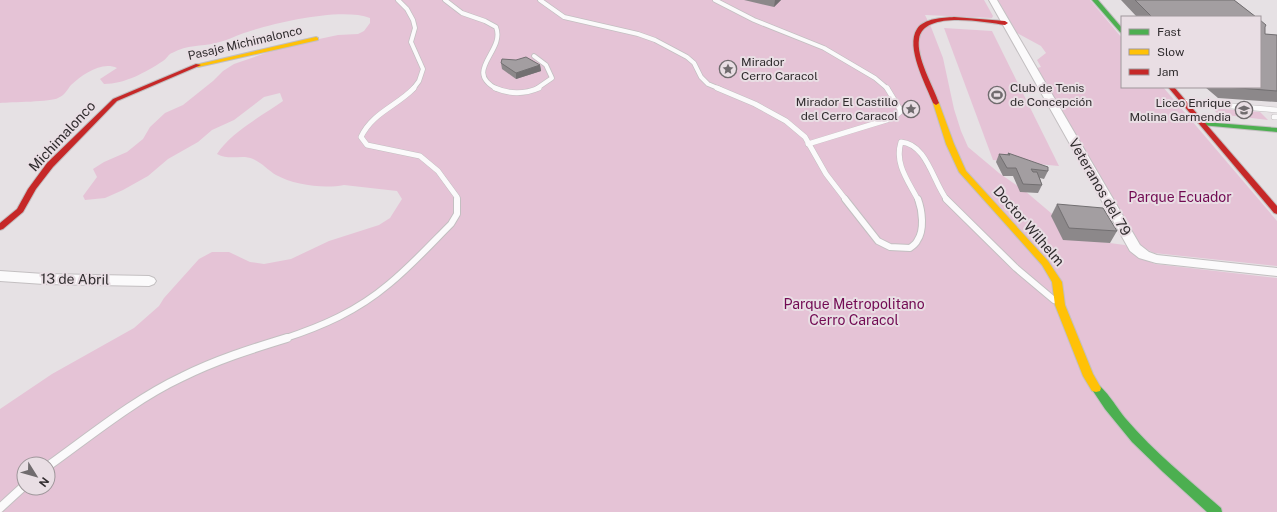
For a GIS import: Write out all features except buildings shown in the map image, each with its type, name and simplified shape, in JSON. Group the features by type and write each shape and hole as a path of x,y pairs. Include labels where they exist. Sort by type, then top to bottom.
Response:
{"street":[{"name":"Veteranos del 79","path":"993,0 1133,246 1156,259 1277,272"},
{"path":"1095,0 1121,30"},
{"name":"Doctor Wilhelm","path":"1005,22 954,19 936,20 921,28 917,35 916,40 922,65 934,96 943,128 956,160 963,172 1045,263 1057,282 1060,305 1088,376 1109,408 1127,430 1216,512"},
{"name":"Pasaje Michimalonco","path":"115,100 185,69 206,62 316,40"},
{"path":"1172,88 1277,211"},
{"name":"Michimalonco","path":"0,226 20,210 32,189 50,165 115,100"},
{"path":"1203,124 1277,130"},
{"name":"13 de Abril","path":"0,276 44,279 149,282"}],"lane":[{"path":"56,460 149,395 181,377 231,355 317,328 349,312 390,284 451,224 457,214 457,196 438,170 420,156 367,145 361,137 363,130 370,122 409,92 419,82 423,69 411,42 415,28 412,18 406,7 398,0"},
{"path":"445,0 460,12 490,23 496,27 498,33 497,41 483,70 485,78 492,87 499,91 520,93 529,92 546,84 552,78 551,72 542,60 534,56"},
{"path":"540,0 564,17 638,34 655,40 694,63 701,77 708,84 755,104 786,121 805,137 826,174 878,241 890,247 910,248 918,241 921,228 918,199 906,179 899,147 901,142 905,141 911,144 920,152 930,166 939,189 952,208 1030,281 1060,305"},
{"path":"715,0 754,20 824,48 875,78 887,88 901,112 893,118 808,144"},
{"path":"1184,102 1277,110"},
{"path":"0,508 16,493"}],"green space":[{"name":"Parque Metropolitano Cerro Caracol","path":"0,0 984,0 993,16 992,18 925,15 943,58 954,109 968,147 999,173 1025,191 1077,235 1102,242 1125,245 1141,258 1155,264 1277,278 1277,512 0,512 0,409 52,374 134,328 159,306 164,298 199,259 212,252 229,252 250,262 264,264 291,259 329,241 379,225 390,218 402,199 397,191 344,185 327,187 300,184 276,175 253,159 245,157 227,157 217,154 238,132 283,101 280,93 264,97 234,120 212,130 198,142 168,159 148,176 123,190 105,198 85,200 83,196 97,177 93,169 104,162 127,152 143,139 150,127 165,113 183,105 223,71 234,64 286,46 338,35 358,34 364,31 370,23 370,18 342,14 325,15 272,25 220,42 178,50 150,69 135,77 120,82 104,84 100,79 117,68 111,66 99,67 81,77 60,97 40,101 0,103"},
{"name":"Parque Ecuador","path":"998,0 1090,0 1121,37 1121,88 1164,88 1277,221 1277,266 1154,253 1142,247 1037,68 1041,67 1037,60 1046,53 1041,46 1017,33"},
{"name":"Club de Tenis de Concepción","path":"944,28 992,31 1059,166 993,160"},
{"path":"1212,108 1260,112 1268,120 1218,114"}],"traffic: fast":[{"path":"1095,0 1121,30"},
{"path":"1203,124 1277,130"},
{"path":"1096,388 1122,423 1136,438 1167,469 1216,512"}],"traffic: slow":[{"path":"198,65 316,39"},
{"path":"936,103 950,144 963,172 1045,263 1057,282 1060,305 1088,376 1096,388"}],"traffic: jam":[{"path":"936,103 923,71 916,46 916,39 920,29 928,23 954,19 984,20 1005,23"},
{"path":"0,227 20,210 32,189 50,165 115,100 198,65"},
{"path":"1172,88 1277,211"}],"place":[{"name":"Mirador Cerro Caracol","path":"728,69"},
{"name":"Club de Tenis de Concepción","path":"997,95"},
{"name":"Mirador El Castillo del Cerro Caracol","path":"911,109"},
{"name":"Liceo Enrique Molina Garmendia","path":"1244,110"}]}
